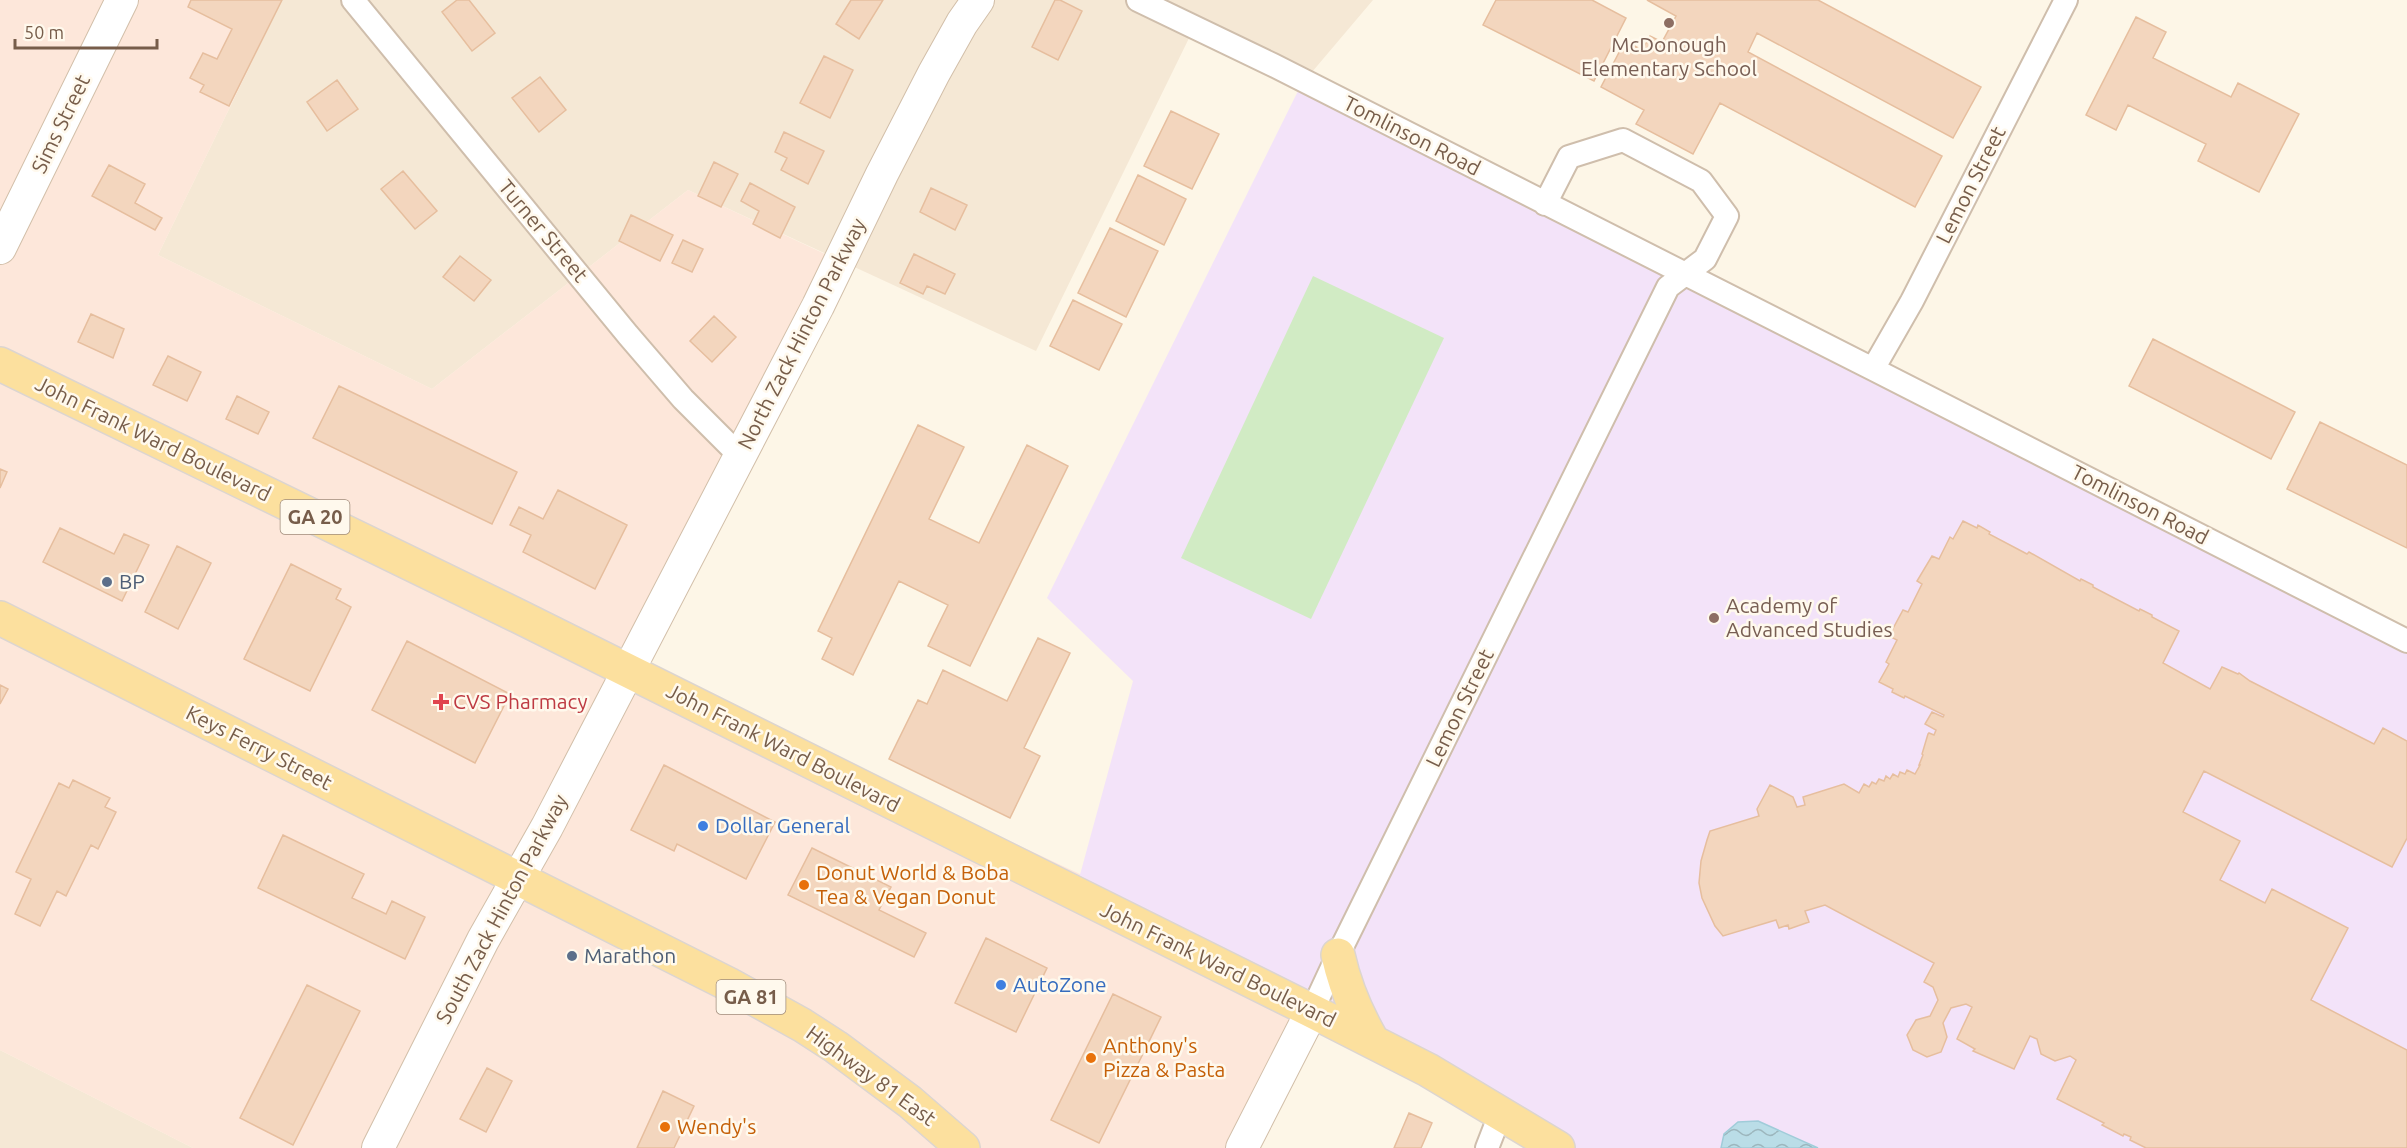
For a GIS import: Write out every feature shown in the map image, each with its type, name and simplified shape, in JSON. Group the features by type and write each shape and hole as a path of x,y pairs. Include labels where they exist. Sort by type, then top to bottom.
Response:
{"main road":[{"name":"Sims Street","path":"0,248 122,0"},
{"name":"North Zack Hinton Parkway","path":"629,671 679,570 818,306 923,93 962,23 978,0"},
{"name":"John Frank Ward Boulevard","path":"0,364 629,671 1312,1011 1501,1112 1558,1148"},
{"name":"Keys Ferry Street","path":"0,618 518,879"},
{"name":"South Zack Hinton Parkway","path":"378,1148 452,999 629,671"},
{"name":"Highway 81 East","path":"518,879 718,979 802,1024 910,1102 963,1148"},
{"path":"1338,955 1351,1002 1372,1042"},
{"name":"Lemon Street","path":"1242,1148 1312,1011"}],"street":[{"name":"Turner Street","path":"353,0 628,335 683,399 740,456"},
{"name":"Tomlinson Road","path":"1138,0 1273,65 2407,641"},
{"name":"Lemon Street","path":"1874,369 1912,301 2066,0"},
{"name":"Lemon Street","path":"1312,1011 1668,287 1705,259 1726,216 1701,181 1623,141 1569,157 1545,204"},
{"path":"1487,1148 1501,1112"}],"shaded area":[{"path":"0,0 282,0 158,255 432,389 688,190 840,261 629,662 1318,986 1245,1148 950,1148 942,1139 935,1148 193,1148 0,1050"},
{"path":"282,0 1373,0 1301,85 1192,32 1036,351 688,190 432,389 158,255"},
{"name":"Academy of Advanced Studies","path":"1301,85 2407,641 2407,1148 1571,1148 1075,893 1133,681 1047,598"},
{"path":"0,1050 193,1148 0,1148"}],"green space":[{"path":"1313,276 1444,338 1311,619 1181,558"}],"water":[{"path":"1758,1121 1818,1148 1721,1148 1724,1134 1738,1122"}],"building":[{"path":"191,0 282,0 229,106 200,92 204,85 190,78 203,53 217,59 232,29 188,7"},
{"path":"457,0 469,0 495,33 472,51 442,12"},
{"path":"851,0 883,0 859,39 836,24"},
{"path":"1055,0 1060,0 1082,11 1058,60 1032,47"},
{"path":"1496,0 1592,0 1626,18 1594,81 1483,25"},
{"path":"1647,0 1818,0 1981,87 1953,138 1757,33 1748,52 1942,156 1915,207 1720,103 1693,154 1636,124 1644,110 1601,87 1625,41 1642,50 1650,36 1662,42 1676,16"},
{"path":"2136,17 2166,32 2153,58 2231,97 2238,83 2299,114 2259,192 2198,161 2206,144 2128,105 2116,130 2086,115"},
{"path":"824,56 853,70 830,118 800,103"},
{"path":"540,77 566,110 539,132 512,98"},
{"path":"337,80 358,109 327,131 307,102"},
{"path":"1171,111 1219,134 1192,189 1144,166"},
{"path":"784,132 824,151 808,184 781,170 787,158 775,152"},
{"path":"714,162 738,174 721,207 698,196"},
{"path":"109,165 145,184 135,203 162,218 155,230 92,196"},
{"path":"403,171 437,211 415,229 381,189"},
{"path":"1138,175 1186,199 1164,245 1116,221"},
{"path":"750,183 795,207 780,238 753,224 759,211 741,201"},
{"path":"931,188 967,205 955,230 920,212"},
{"path":"631,215 673,235 660,261 619,241"},
{"path":"1110,228 1158,251 1126,317 1078,293"},
{"path":"683,240 703,249 692,272 672,263"},
{"path":"914,254 955,274 945,294 927,286 923,294 900,283"},
{"path":"460,256 491,280 474,301 443,277"},
{"path":"1073,300 1122,324 1099,370 1050,346"},
{"path":"91,314 124,329 113,358 78,342"},
{"path":"714,316 736,337 712,362 690,341"},
{"path":"2153,339 2295,412 2271,459 2129,386"},
{"path":"168,356 201,372 187,401 153,385"},
{"path":"339,386 517,472 492,524 313,438"},
{"path":"237,396 269,412 258,434 226,419"},
{"path":"2320,422 2407,465 2407,548 2287,489"},
{"path":"918,425 964,447 929,519 979,543 1027,445 1068,466 970,666 928,646 948,605 899,581 853,675 822,659 832,638 818,631"},
{"path":"0,469 7,472 0,488"},
{"path":"558,490 627,525 595,589 523,552 531,535 510,525 519,507 543,519"},
{"path":"1963,521 1977,528 1978,525 1990,532 1989,534 2027,554 2029,552 2080,581 2081,579 2093,585 2179,631 2163,663 2210,689 2222,667 2239,673 2250,681 2374,744 2383,728 2407,741 2407,838 2392,867 2204,771 2183,812 2240,841 2220,880 2265,903 2272,889 2348,928 2311,1000 2407,1050 2407,1148 2146,1148 2130,1140 2131,1137 2124,1134 2123,1136 2102,1125 2104,1123 2057,1099 2076,1060 2070,1056 2055,1061 2041,1054 2037,1039 2030,1036 2014,1069 1973,1051 1975,1049 1957,1039 1972,1007 1966,1004 1951,1008 1943,1023 1947,1037 1941,1052 1927,1057 1913,1050 1907,1035 1916,1020 1930,1016 1938,1000 1933,987 1924,982 1934,963 1825,905 1805,911 1809,922 1789,929 1788,925 1779,928 1776,920 1723,936 1715,926 1702,898 1699,883 1701,861 1710,831 1759,816 1757,809 1770,785 1793,797 1797,807 1805,805 1803,797 1844,784 1859,793 1864,784 1869,787 1872,782 1876,784 1879,779 1884,781 1886,776 1890,779 1893,774 1898,777 1900,772 1905,774 1907,770 1915,774 1920,765 1928,734 1934,735 1936,730 1925,724 1932,712 1943,717 1944,715 1892,692 1893,689 1879,682 1889,664 1886,662 1897,640 1889,636 1903,610 1908,612 1922,584 1917,581 1932,556 1939,559 1950,537 1953,539"},
{"name":"BP","path":"60,528 114,554 124,534 149,545 122,601 43,562"},
{"path":"177,546 211,563 178,629 145,612"},
{"path":"291,564 341,589 336,599 351,607 310,691 244,659"},
{"path":"1038,638 1070,653 1024,748 1040,756 1010,818 889,759 918,700 927,704 943,670 1007,701"},
{"name":"CVS Pharmacy","path":"407,641 510,694 475,763 372,710"},
{"path":"0,685 8,689 0,704"},
{"name":"Dollar General","path":"664,765 775,822 746,879 677,844 674,851 631,830"},
{"path":"73,780 110,798 105,807 116,812 98,849 91,845 66,896 57,891 40,926 15,914 31,879 16,872 59,783 69,788"},
{"path":"283,835 364,874 352,898 386,914 392,901 425,917 405,959 258,888"},
{"path":"812,848 891,887 879,910 926,933 914,957 788,895"},
{"name":"AutoZone","path":"986,938 1047,968 1016,1032 955,1003"},
{"path":"307,985 360,1011 293,1145 240,1118"},
{"path":"1113,994 1161,1017 1099,1143 1051,1120"},
{"path":"487,1068 512,1081 486,1132 460,1119"},
{"name":"Wendy's","path":"663,1091 694,1106 674,1148 637,1148"},
{"path":"1409,1113 1432,1123 1421,1148 1394,1148"}],"place":[{"name":"McDonough Elementary School","path":"1669,23"},
{"name":"BP","path":"107,582"},
{"name":"Academy of Advanced Studies","path":"1714,618"},
{"name":"CVS Pharmacy","path":"441,702"},
{"name":"Dollar General","path":"703,826"},
{"name":"Donut World & Boba Tea & Vegan Donut","path":"804,885"},
{"name":"Marathon","path":"572,956"},
{"name":"AutoZone","path":"1001,985"},
{"name":"Anthony's Pizza & Pasta","path":"1091,1058"},
{"name":"Wendy's","path":"665,1127"}]}
